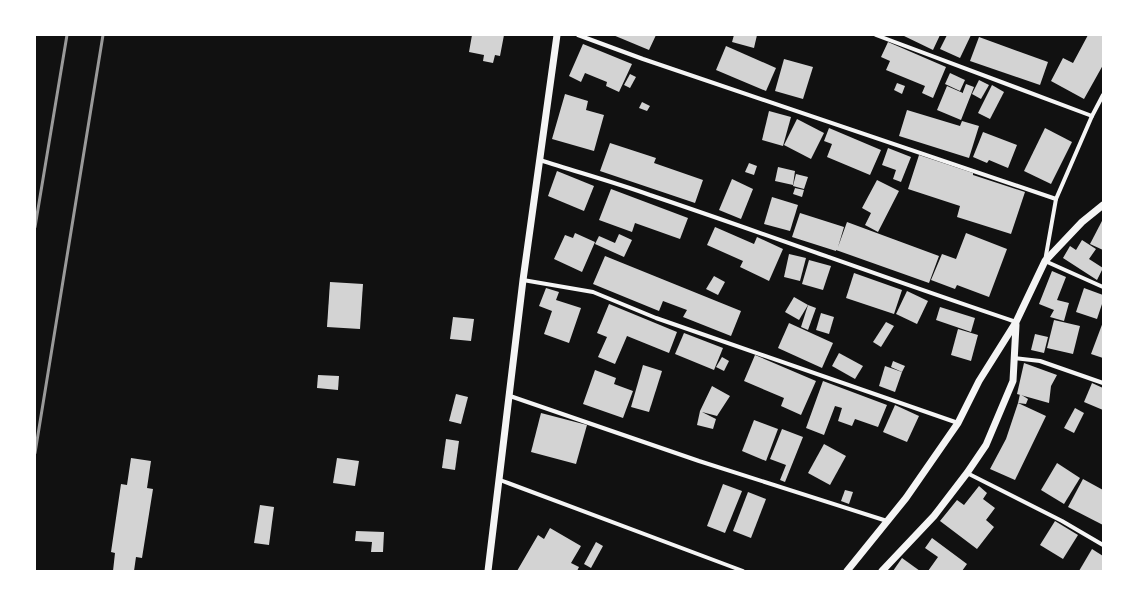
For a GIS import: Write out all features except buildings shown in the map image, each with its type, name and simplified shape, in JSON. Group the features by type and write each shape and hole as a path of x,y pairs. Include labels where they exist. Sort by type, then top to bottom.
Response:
{"street":[{"path":"488,571 523,280 557,35"},
{"path":"578,35 650,62 1056,199"},
{"path":"878,35 1092,116"},
{"path":"846,571 906,498 958,424 979,382 1016,322 1045,261 1056,199 1092,116 1103,95"},
{"path":"540,160 649,194 918,290 1016,322"},
{"path":"1045,261 1082,222 1103,205"},
{"path":"1045,261 1103,287"},
{"path":"523,280 593,292 656,318 958,424"},
{"path":"882,571 934,516 967,473 986,445 1013,381 1016,322"},
{"path":"1014,358 1040,361 1103,383"},
{"path":"510,396 699,461 887,521"},
{"path":"967,473 1062,520 1103,545"},
{"path":"500,480 743,571"}],"railway":[{"path":"35,227 67,35"},
{"path":"35,453 103,35"}]}
